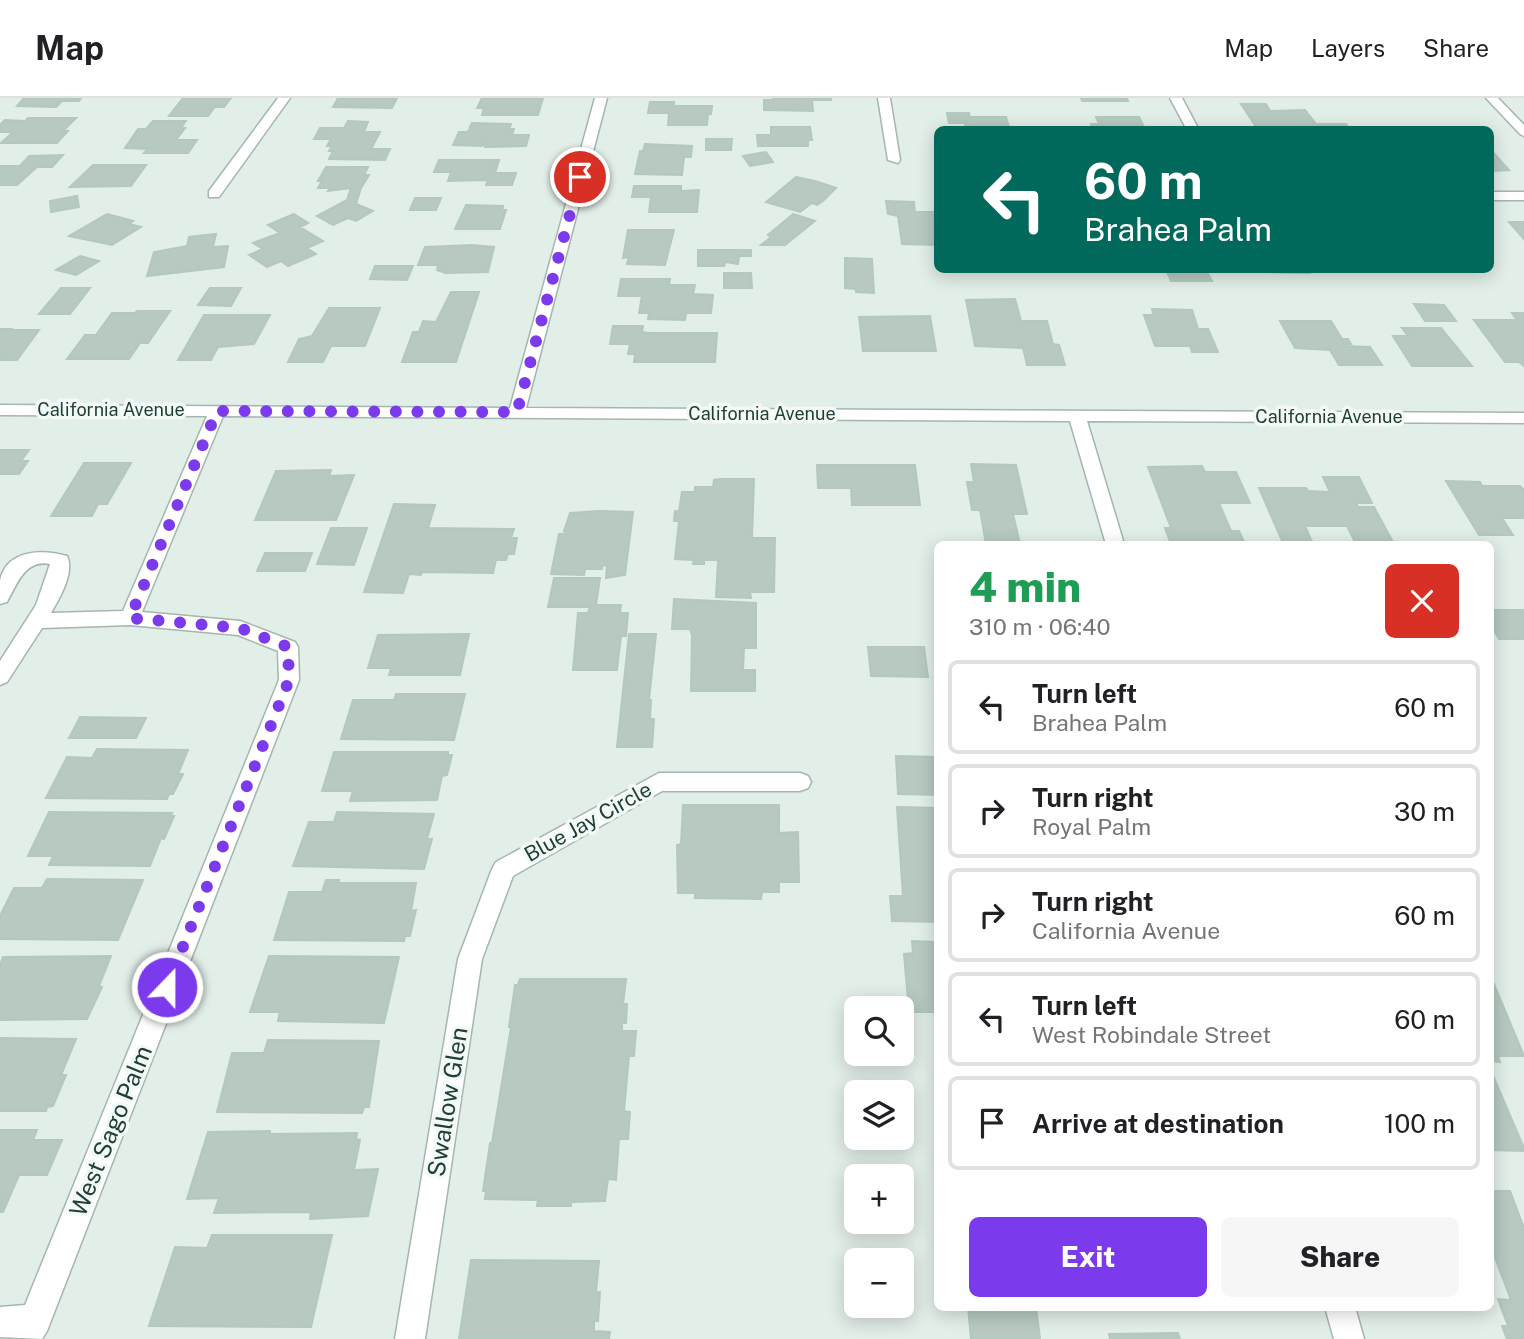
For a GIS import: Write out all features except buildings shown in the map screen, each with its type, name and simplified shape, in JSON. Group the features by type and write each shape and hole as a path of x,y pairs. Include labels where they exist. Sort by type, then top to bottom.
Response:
{"street":[{"path":"215,194 284,98"},
{"path":"517,412 601,98"},
{"path":"884,98 894,160"},
{"path":"1176,98 1191,126"},
{"path":"1492,98 1524,132"},
{"path":"1494,196 1524,196"},
{"name":"California Avenue","path":"0,410 1524,418"},
{"path":"36,621 130,618 217,411"},
{"path":"1077,415 1114,541"},
{"path":"0,597 12,572 27,560 47,555 60,561 60,573 36,621 0,677"},
{"name":"West Sago Palm","path":"32,1330 289,680 288,647 240,628 130,618"},
{"name":"Blue Jay Circle","path":"504,869 659,782 800,782"},
{"name":"Swallow Glen","path":"410,1339 470,959 504,869"},
{"path":"1341,1311 1349,1339"},
{"path":"0,1322 32,1330"}],"route":[{"path":"167,987 289,680 288,647 240,628 130,618 217,411 517,412 580,177"}]}
